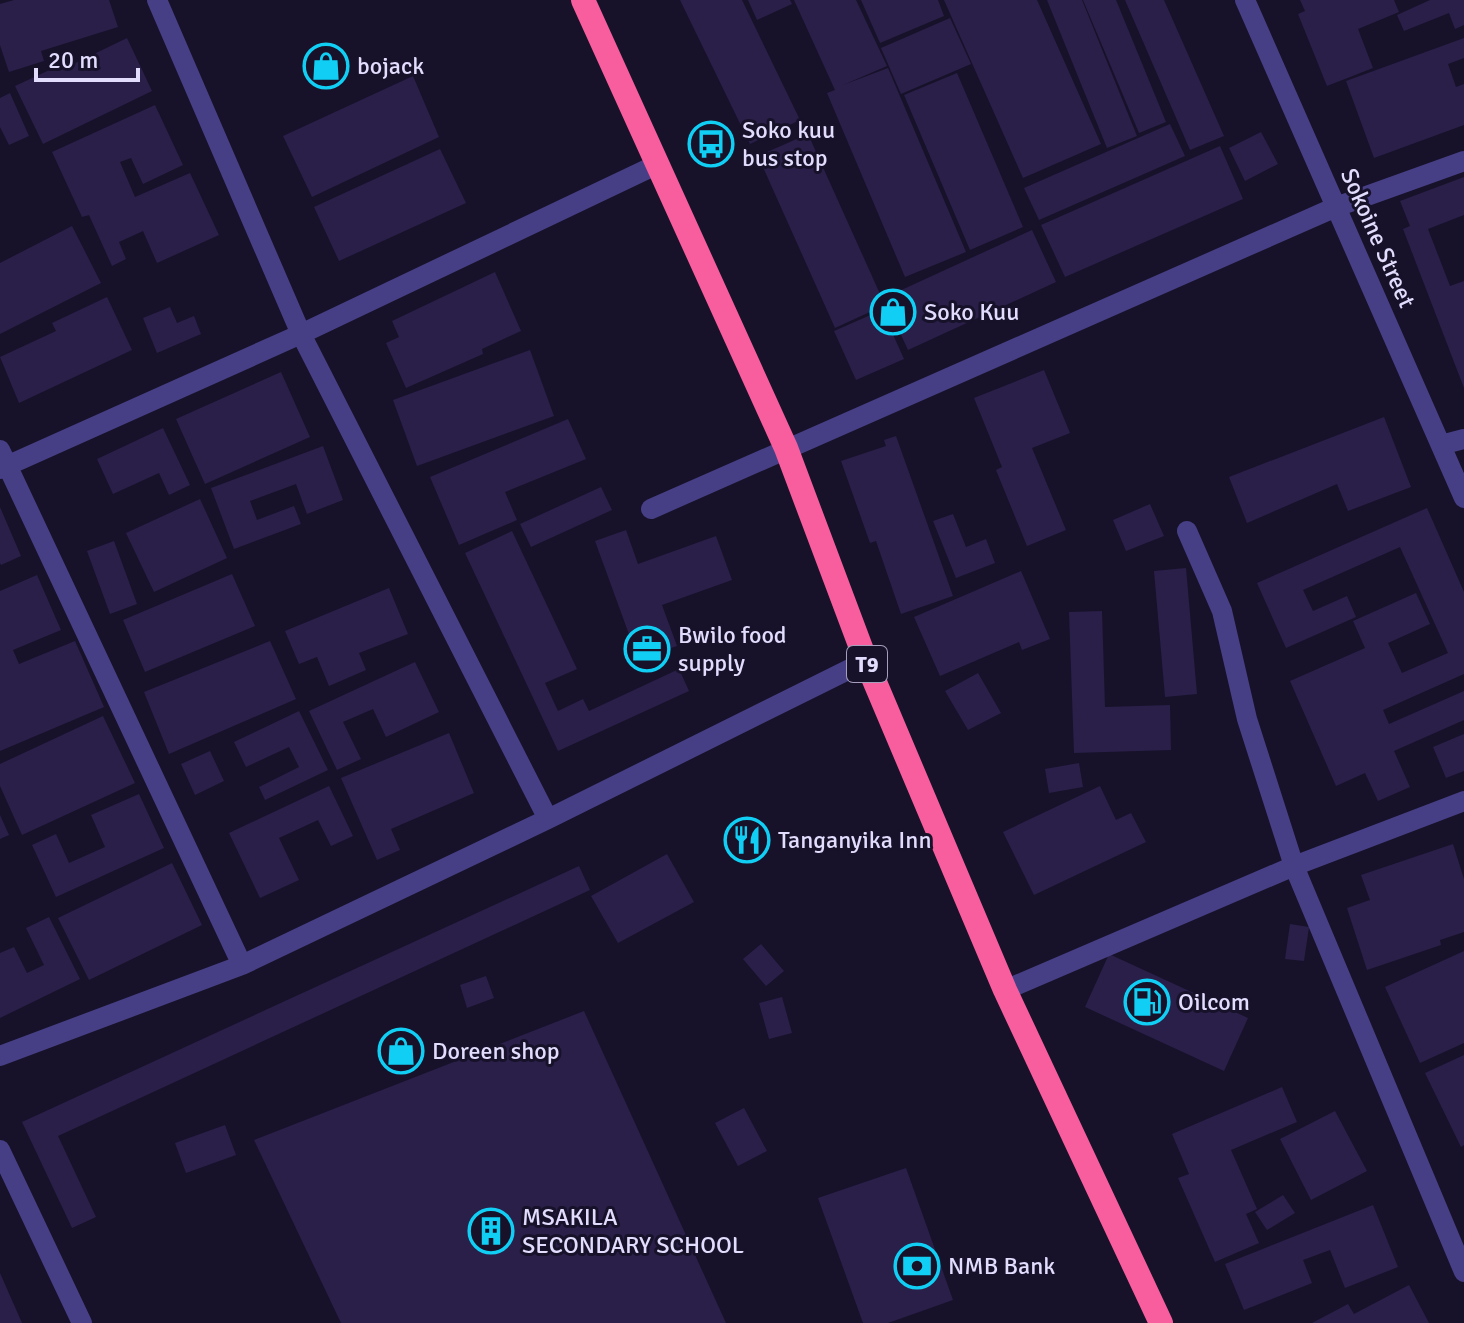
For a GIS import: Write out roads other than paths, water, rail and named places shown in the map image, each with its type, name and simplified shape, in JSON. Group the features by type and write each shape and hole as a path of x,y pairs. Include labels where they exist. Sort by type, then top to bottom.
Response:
{"highway":[{"name":"T9","path":"583,0 786,448 866,661 1005,990 1161,1323"}],"street":[{"path":"157,0 301,334 548,819"},
{"name":"Sokoine Street","path":"1245,0 1464,498"},
{"path":"651,509 1336,207 1464,161"},
{"path":"242,965 2,462 301,334 658,164"},
{"path":"1441,445 1464,439"},
{"path":"1187,531 1222,611 1247,719 1294,866 1464,1272"},
{"path":"0,1056 242,965 548,819 866,661"},
{"path":"1005,990 1294,866 1464,801"},
{"path":"0,1150 82,1323"}],"place":[{"name":"bojack","path":"326,66"},
{"name":"Soko kuu bus stop","path":"711,144"},
{"name":"Soko Kuu","path":"893,312"},
{"name":"Bwilo food supply","path":"647,649"},
{"name":"Tanganyika Inn","path":"747,840"},
{"name":"Oilcom","path":"1147,1002"},
{"name":"Doreen shop","path":"401,1051"},
{"name":"MSAKILA SECONDARY SCHOOL","path":"491,1231"},
{"name":"NMB Bank","path":"917,1266"}]}
